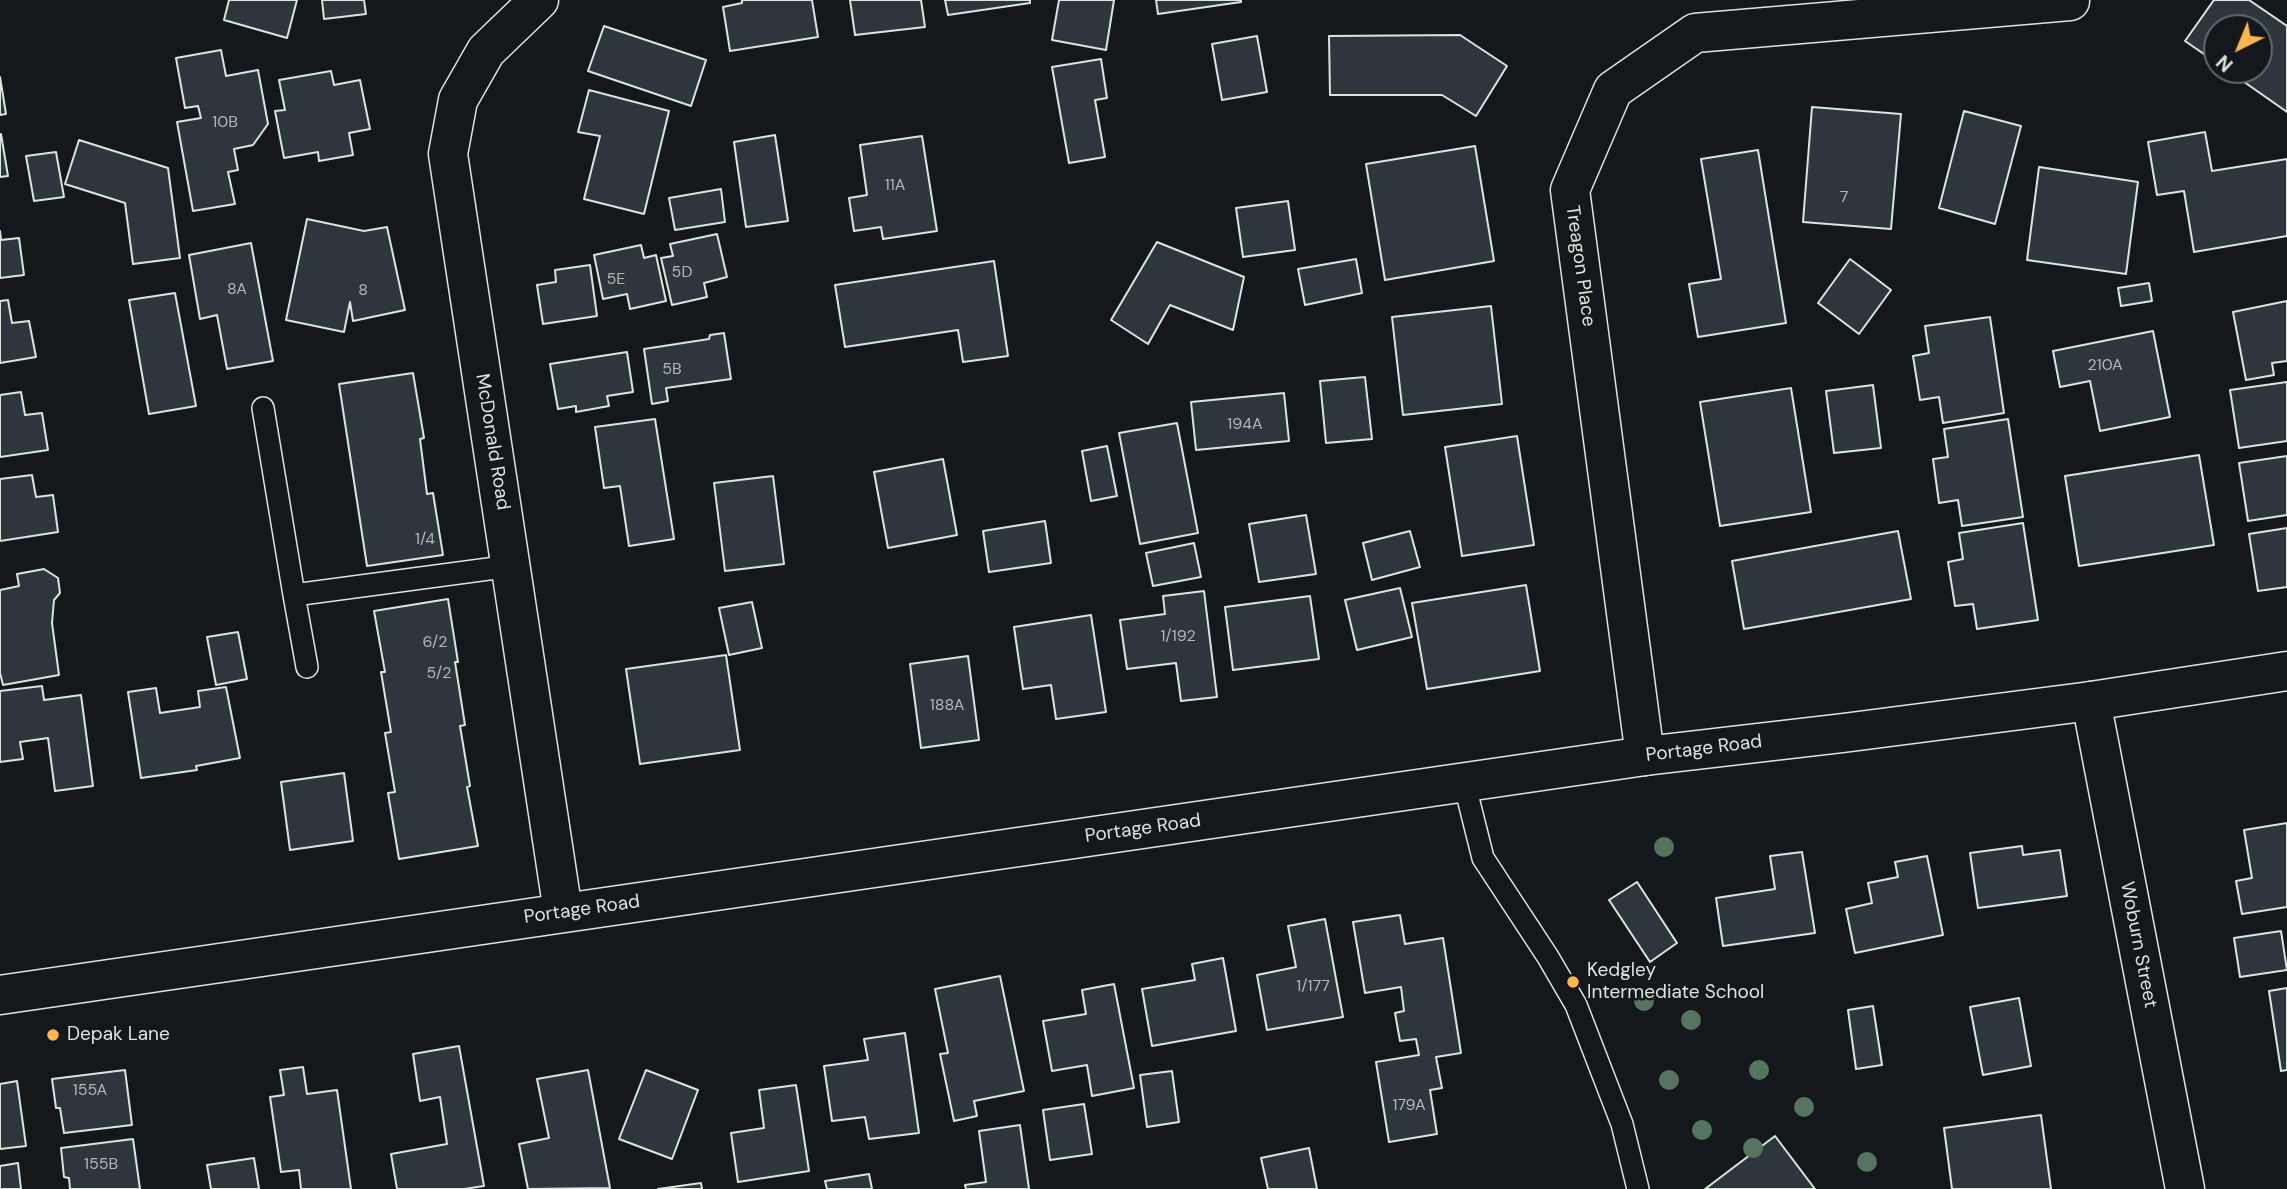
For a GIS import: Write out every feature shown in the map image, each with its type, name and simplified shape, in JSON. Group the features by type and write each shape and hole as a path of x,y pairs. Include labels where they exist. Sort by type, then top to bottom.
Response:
{"street":[{"name":"McDonald Road","path":"539,0 486,51 458,100 448,154 564,912"},
{"name":"Treagon Place","path":"1645,756 1570,190 1613,90 1695,33 2070,1"},
{"name":"Portage Road","path":"0,995 1645,756 2091,701 2287,671"},
{"name":"Woburn Street","path":"2091,701 2185,1189"}],"lane":[{"path":"263,408 307,667"},
{"path":"294,596 511,566"},
{"path":"1464,782 1483,858 1576,1005 1622,1124 1638,1189"}],"building":[{"path":"229,0 297,0 287,38 224,20"},
{"path":"322,0 364,0 366,14 324,19"},
{"path":"742,0 812,0 818,37 730,51 723,7 742,3"},
{"path":"850,0 921,0 925,27 855,35"},
{"path":"945,0 1030,0 1030,3 948,15"},
{"path":"1059,0 1114,0 1106,50 1052,40"},
{"path":"1156,0 1241,0 1241,2 1158,14"},
{"path":"2214,0 2249,0 2269,14 2204,14"},
{"path":"2203,16 2203,53 2185,41"},
{"path":"2273,16 2287,26 2287,112 2247,84 2273,84"},
{"path":"604,26 706,60 691,106 588,71"},
{"path":"1460,35 1507,66 1476,116 1442,95 1330,95 1329,36"},
{"path":"1257,36 1267,92 1222,100 1212,44"},
{"path":"221,50 226,76 258,70 268,124 253,145 234,149 238,170 228,172 235,204 193,211 177,122 201,118 198,106 185,108 176,58"},
{"path":"1101,59 1107,98 1095,100 1105,157 1069,163 1052,67"},
{"path":"331,71 334,85 360,80 370,129 349,133 353,155 319,161 318,152 284,158 275,111 285,110 279,80"},
{"path":"0,77 6,114 0,115"},
{"path":"589,90 669,111 644,214 584,199 600,136 578,132"},
{"path":"1812,107 1901,114 1891,229 1803,222"},
{"path":"1964,111 2021,126 1995,224 1939,208"},
{"path":"2205,132 2212,171 2287,159 2287,236 2194,252 2184,191 2157,195 2148,142"},
{"path":"0,135 8,176 0,177"},
{"path":"775,135 788,221 746,227 734,142"},
{"path":"922,136 937,231 883,239 881,227 854,231 849,198 867,195 860,145"},
{"path":"79,140 168,168 180,258 133,264 125,203 65,184"},
{"path":"1475,146 1494,261 1385,280 1366,164"},
{"path":"1758,150 1786,323 1698,337 1689,284 1721,279 1701,159"},
{"path":"56,152 64,197 34,201 26,156"},
{"path":"2039,167 2138,182 2126,274 2027,260"},
{"path":"721,189 725,222 675,230 669,198"},
{"path":"1288,201 1295,250 1243,257 1236,208"},
{"path":"307,219 364,231 387,227 405,310 353,321 350,302 344,332 286,320"},
{"path":"0,231 1,240 19,238 24,275 0,278"},
{"path":"717,234 727,277 704,283 707,297 672,305 661,258 673,256 670,244"},
{"path":"1157,242 1244,277 1233,330 1170,305 1148,344 1111,320"},
{"path":"251,243 273,361 227,369 217,315 200,319 189,255"},
{"path":"641,245 644,258 656,255 666,301 630,309 627,294 603,299 594,255"},
{"path":"1356,259 1362,293 1305,305 1298,269"},
{"path":"1850,259 1891,290 1859,334 1818,303"},
{"path":"994,261 1008,356 963,362 958,330 845,347 835,285"},
{"path":"590,265 597,316 543,324 537,285 556,282 555,270"},
{"path":"2149,283 2152,301 2121,306 2118,288"},
{"path":"175,293 196,406 149,414 129,300"},
{"path":"8,300 12,323 29,321 36,357 0,363 0,301"},
{"path":"2287,301 2287,361 2272,363 2274,375 2246,380 2233,312"},
{"path":"1491,306 1502,404 1403,415 1392,317"},
{"path":"1990,317 2004,413 1943,423 1939,397 1920,400 1913,356 1929,353 1925,326"},
{"path":"2153,331 2170,417 2100,431 2090,381 2060,387 2053,351"},
{"path":"724,333 731,379 666,388 668,401 652,404 644,349 709,339 710,335"},
{"path":"627,352 633,392 607,396 609,406 576,412 576,406 558,409 550,364"},
{"path":"413,373 424,438 420,439 427,494 433,493 443,555 367,566 339,384"},
{"path":"1365,377 1372,439 1326,443 1320,381"},
{"path":"2287,382 2287,441 2239,448 2230,390"},
{"path":"1873,385 1881,448 1834,453 1826,391"},
{"path":"1791,388 1811,512 1720,526 1700,402"},
{"path":"21,392 25,415 42,413 48,450 0,457 0,395"},
{"path":"1284,393 1289,441 1196,450 1191,402"},
{"path":"655,419 674,539 629,546 620,486 604,488 595,427"},
{"path":"2008,419 2023,517 1962,526 1958,500 1939,503 1933,459 1948,457 1944,429"},
{"path":"1177,423 1198,533 1140,544 1119,433"},
{"path":"1517,436 1534,545 1462,556 1445,447"},
{"path":"1107,446 1117,496 1091,501 1082,451"},
{"path":"2199,455 2214,545 2079,566 2065,476"},
{"path":"2287,456 2287,515 2248,521 2239,463"},
{"path":"943,459 957,535 888,548 874,472"},
{"path":"32,475 36,497 53,495 58,532 0,541 0,479"},
{"path":"773,476 784,564 725,571 714,483"},
{"path":"1306,515 1316,574 1259,582 1249,524"},
{"path":"1045,521 1051,563 989,572 983,531"},
{"path":"2023,523 2038,620 1977,629 1973,604 1955,606 1948,562 1963,559 1959,533"},
{"path":"2287,528 2287,587 2258,591 2249,534"},
{"path":"1410,531 1420,567 1372,580 1363,543"},
{"path":"1898,531 1911,599 1744,629 1732,561"},
{"path":"1194,543 1201,577 1153,586 1146,553"},
{"path":"44,569 58,578 60,593 54,600 52,623 59,675 3,685 0,673 0,590 19,586 17,574"},
{"path":"1526,585 1540,671 1427,689 1412,603"},
{"path":"1400,588 1412,637 1357,650 1345,600"},
{"path":"1204,591 1217,697 1181,701 1176,663 1127,669 1120,620 1165,614 1163,596"},
{"path":"1310,596 1319,659 1233,670 1225,607"},
{"path":"448,599 465,725 460,726 470,786 467,787 478,846 399,859 388,793 395,792 385,733 391,732 381,672 385,672 374,611"},
{"path":"752,602 762,648 729,655 719,608"},
{"path":"1091,615 1106,712 1056,719 1051,685 1023,689 1014,627"},
{"path":"238,632 247,679 216,685 207,637"},
{"path":"726,655 740,750 640,764 626,669"},
{"path":"968,656 979,740 921,748 910,664"},
{"path":"42,686 44,700 81,695 93,786 55,791 48,738 20,742 23,759 0,762 0,691"},
{"path":"226,687 240,758 196,766 197,770 141,778 128,692 156,688 160,713 200,707 198,691"},
{"path":"344,773 353,841 290,850 281,782"},
{"path":"2287,823 2287,907 2242,914 2236,881 2252,878 2244,830"},
{"path":"2022,846 2023,855 2060,850 2067,896 1978,908 1970,853"},
{"path":"1802,852 1815,933 1723,946 1716,898 1775,889 1770,856"},
{"path":"1927,856 1943,935 1855,953 1846,909 1872,903 1868,883 1898,877 1895,862"},
{"path":"1637,882 1677,943 1650,962 1609,900"},
{"path":"1400,915 1405,944 1443,938 1461,1053 1436,1057 1442,1088 1430,1090 1437,1134 1389,1142 1376,1062 1419,1055 1416,1039 1400,1041 1395,1013 1404,1011 1401,987 1365,993 1353,922"},
{"path":"1325,919 1343,1017 1267,1030 1257,975 1296,967 1288,926"},
{"path":"2281,931 2287,970 2240,977 2234,938"},
{"path":"1223,958 1236,1031 1152,1046 1142,989 1195,980 1192,964"},
{"path":"1000,976 1024,1091 974,1101 977,1116 954,1121 940,1054 948,1053 935,989"},
{"path":"1114,984 1134,1088 1092,1096 1087,1065 1052,1071 1043,1021 1086,1014 1082,990"},
{"path":"2287,988 2287,1070 2281,1071 2269,991"},
{"path":"2019,998 2031,1066 1983,1075 1970,1007"},
{"path":"1873,1006 1882,1065 1856,1069 1848,1010"},
{"path":"905,1033 919,1133 869,1139 865,1117 832,1121 824,1066 868,1060 864,1039"},
{"path":"459,1046 484,1186 464,1189 397,1189 391,1154 447,1144 440,1097 420,1101 413,1054"},
{"path":"303,1067 307,1094 337,1090 351,1189 301,1189 299,1170 281,1172 270,1097 284,1095 280,1070"},
{"path":"125,1070 132,1125 64,1133 60,1108 56,1108 52,1079"},
{"path":"588,1070 610,1188 528,1189 519,1144 549,1138 537,1079"},
{"path":"646,1070 698,1090 672,1159 619,1139"},
{"path":"1172,1071 1179,1122 1147,1127 1140,1075"},
{"path":"17,1081 26,1146 0,1149 0,1084"},
{"path":"796,1085 809,1171 738,1182 731,1133 764,1128 759,1090"},
{"path":"1084,1104 1092,1154 1050,1160 1043,1110"},
{"path":"2041,1115 2051,1189 1952,1189 1944,1128"},
{"path":"1020,1125 1029,1189 966,1189 965,1185 986,1182 979,1131"},
{"path":"1775,1136 1815,1189 1705,1189"},
{"path":"133,1139 140,1189 70,1189 69,1178 64,1177 61,1148"},
{"path":"1309,1148 1317,1189 1268,1189 1261,1158"},
{"path":"254,1158 259,1189 211,1189 207,1165"},
{"path":"18,1163 21,1189 0,1189 0,1166"},
{"path":"869,1174 872,1189 827,1189 825,1181"},
{"path":"701,1183 702,1189 658,1189"}],"place":[{"name":"Kedgley Intermediate School","path":"1573,982"},
{"name":"Depak Lane","path":"53,1035"}]}
